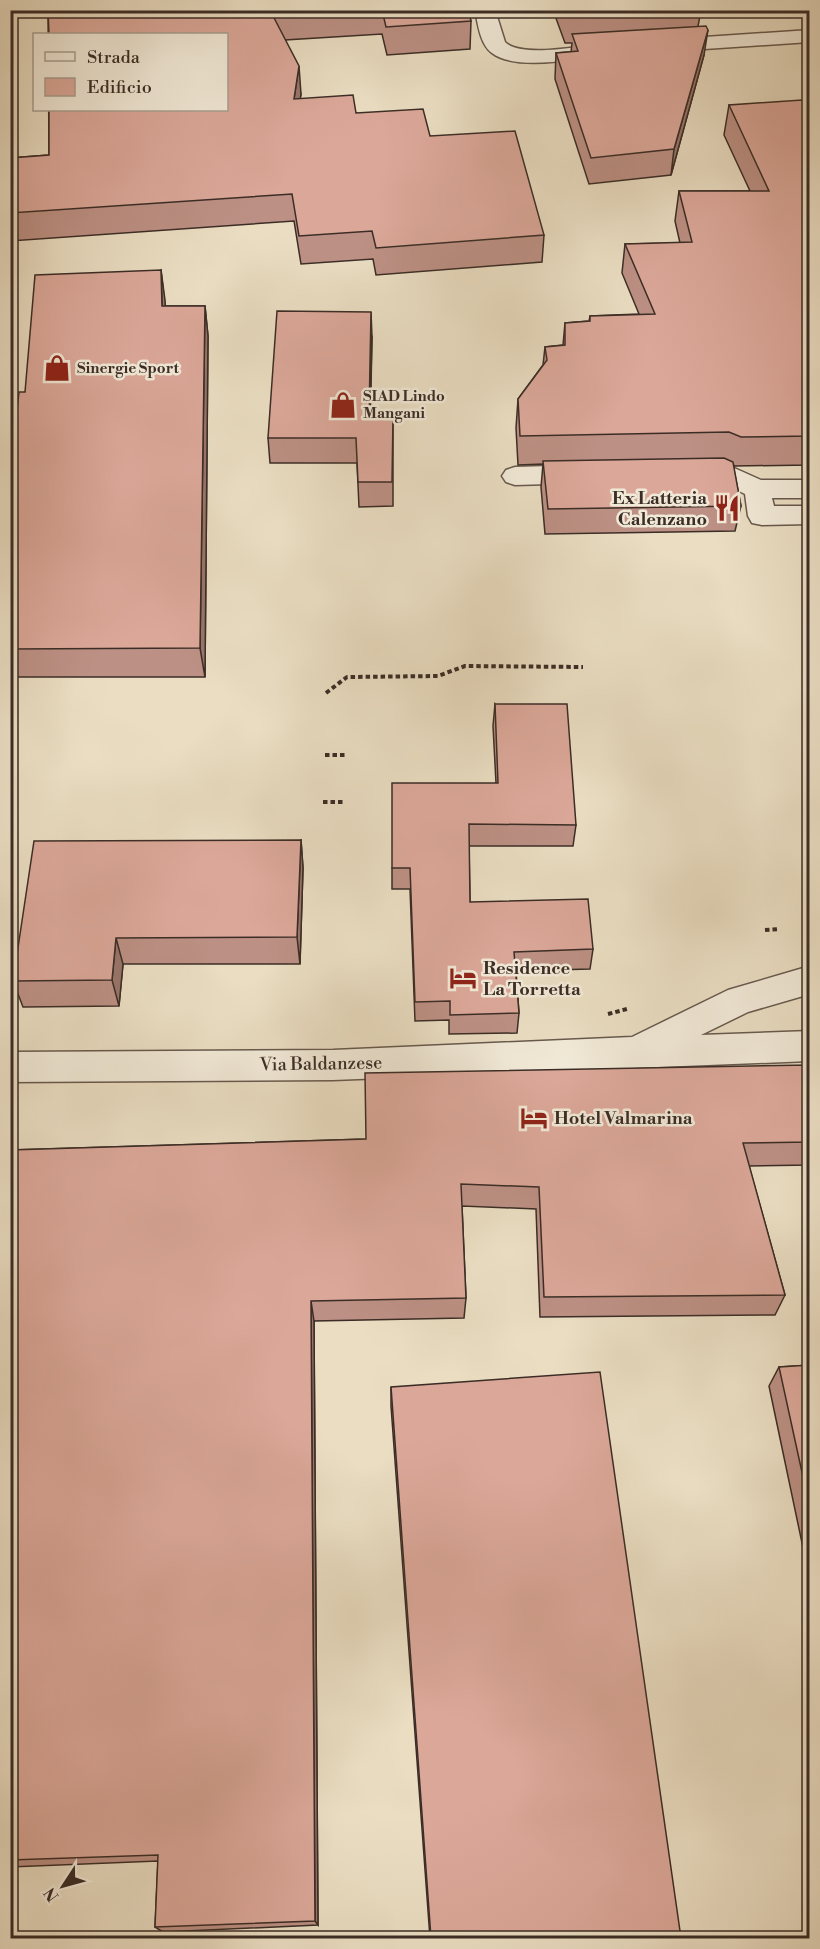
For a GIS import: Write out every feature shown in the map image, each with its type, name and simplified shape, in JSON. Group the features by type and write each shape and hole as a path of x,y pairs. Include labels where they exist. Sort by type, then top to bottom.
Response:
{"street":[{"path":"485,10 495,43 500,49 539,55 810,36"},
{"path":"665,473 723,472 757,489 810,489"},
{"path":"515,476 607,474"},
{"path":"757,489 762,516 810,515"},
{"name":"Via Baldanzese","path":"632,1052 740,1000 810,980"},
{"name":"Via Baldanzese","path":"10,1067 333,1065 810,1046"}],"path":[{"path":"326,693 347,677 438,676 465,666 583,667"},
{"path":"325,755 345,755"},
{"path":"323,802 344,802"},
{"path":"765,930 779,929"},
{"path":"598,1016 627,1009"}],"building":[{"path":"48,10 320,10 272,14 299,66 294,99 353,95 356,113 423,109 430,136 515,131 544,235 376,248 372,231 299,236 292,194 10,213 10,158 49,155 49,111 228,111 228,33 49,33"},
{"path":"382,10 468,10 471,21 386,27"},
{"path":"564,10 678,10 567,17"},
{"path":"706,26 708,30 674,149 591,158 556,53 578,51 572,34"},
{"path":"802,100 810,115 810,436 741,437 729,432 520,436 518,399 547,360 545,347 565,345 565,323 590,321 590,316 655,314 625,244 692,242 679,191 769,191 729,105"},
{"path":"161,270 162,306 205,306 200,648 10,649 10,472 19,392 25,392 35,275"},
{"path":"277,311 371,312 369,416 393,417 392,482 358,482 356,438 268,438"},
{"path":"724,458 733,462 741,506 548,509 543,461"},
{"path":"495,704 567,704 576,825 469,824 470,902 588,899 593,949 514,952 519,1013 450,1015 450,1001 415,1002 410,868 392,868 392,783 498,783"},
{"path":"301,840 297,937 116,938 112,980 13,981 34,841"},
{"path":"810,1065 810,1142 743,1143 785,1295 544,1297 539,1187 461,1184 466,1298 311,1301 315,1921 155,1927 158,1855 10,1860 10,1150 366,1139 365,1073"},
{"path":"810,1365 810,1509 779,1367"},
{"path":"600,1372 681,1938 431,1938 391,1387"}],"place":[{"name":"Sinergie Sport","path":"57,368"},
{"name":"SIAD Lindo Mangani","path":"343,405"},
{"name":"Ex Latteria Calenzano","path":"727,508"},
{"name":"Residence La Torretta","path":"463,978"},
{"name":"Hotel Valmarina","path":"534,1118"}]}
